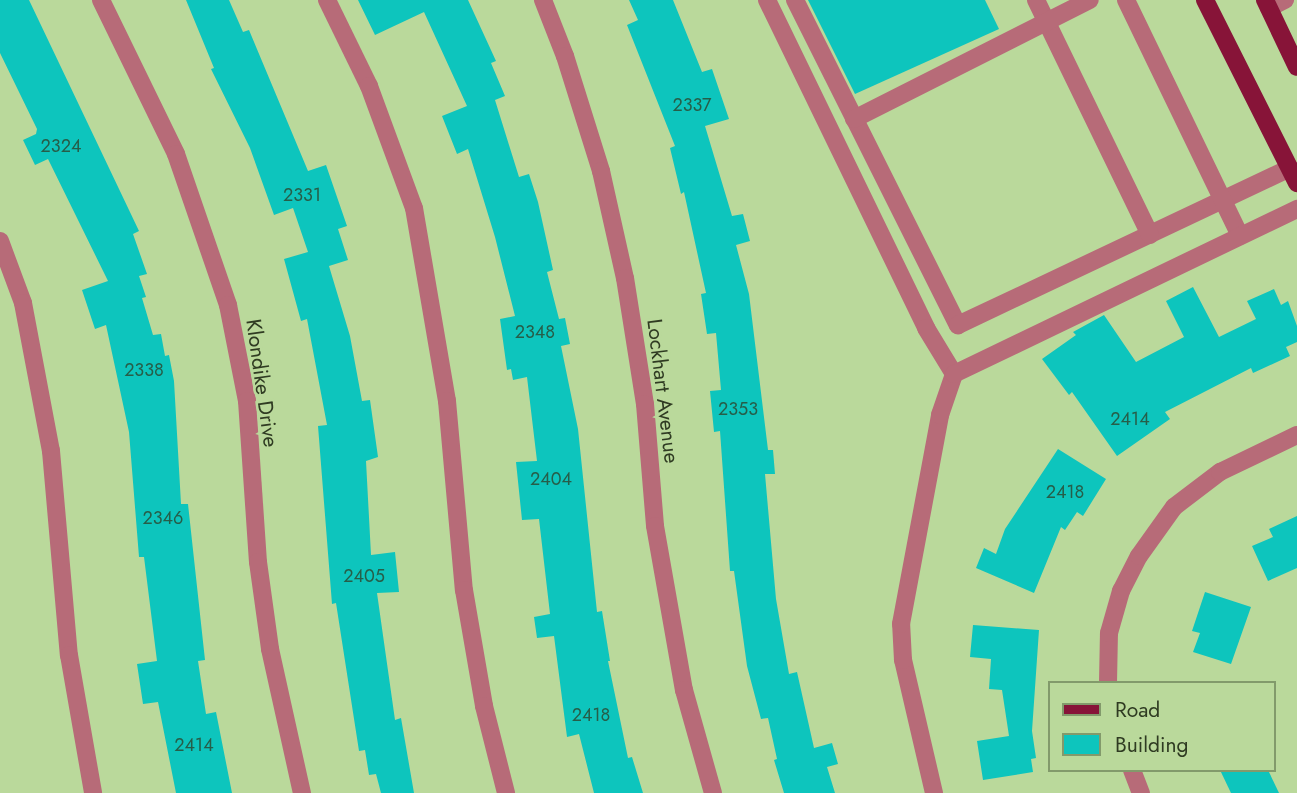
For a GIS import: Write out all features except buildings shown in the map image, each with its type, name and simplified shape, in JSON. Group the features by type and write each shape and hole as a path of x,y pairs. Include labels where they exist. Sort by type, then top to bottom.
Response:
{"main road":[{"path":"1205,0 1293,175"},
{"path":"1273,3 1297,67"}],"street":[{"name":"Klondike Drive","path":"102,0 176,154 228,305 247,401 258,562 270,649 302,793"},
{"path":"327,0 369,86 414,208 447,401 464,590 484,706 506,793"},
{"name":"Lockhart Avenue","path":"543,0 565,56 601,171 625,278 645,404 657,539 684,690 713,793"},
{"path":"767,0 926,328 954,374"},
{"path":"795,0 958,325 1222,201 1293,175"},
{"path":"1036,0 1150,235"},
{"path":"854,119 1090,0"},
{"path":"1126,0 1240,236"},
{"path":"934,793 903,660 901,624 940,415 954,374 1297,209"},
{"path":"0,241 23,303 51,451 69,655 93,793"},
{"path":"1108,681 1109,633 1121,591 1139,556 1174,507 1220,472 1297,435"},
{"path":"1133,772 1141,793"}]}
